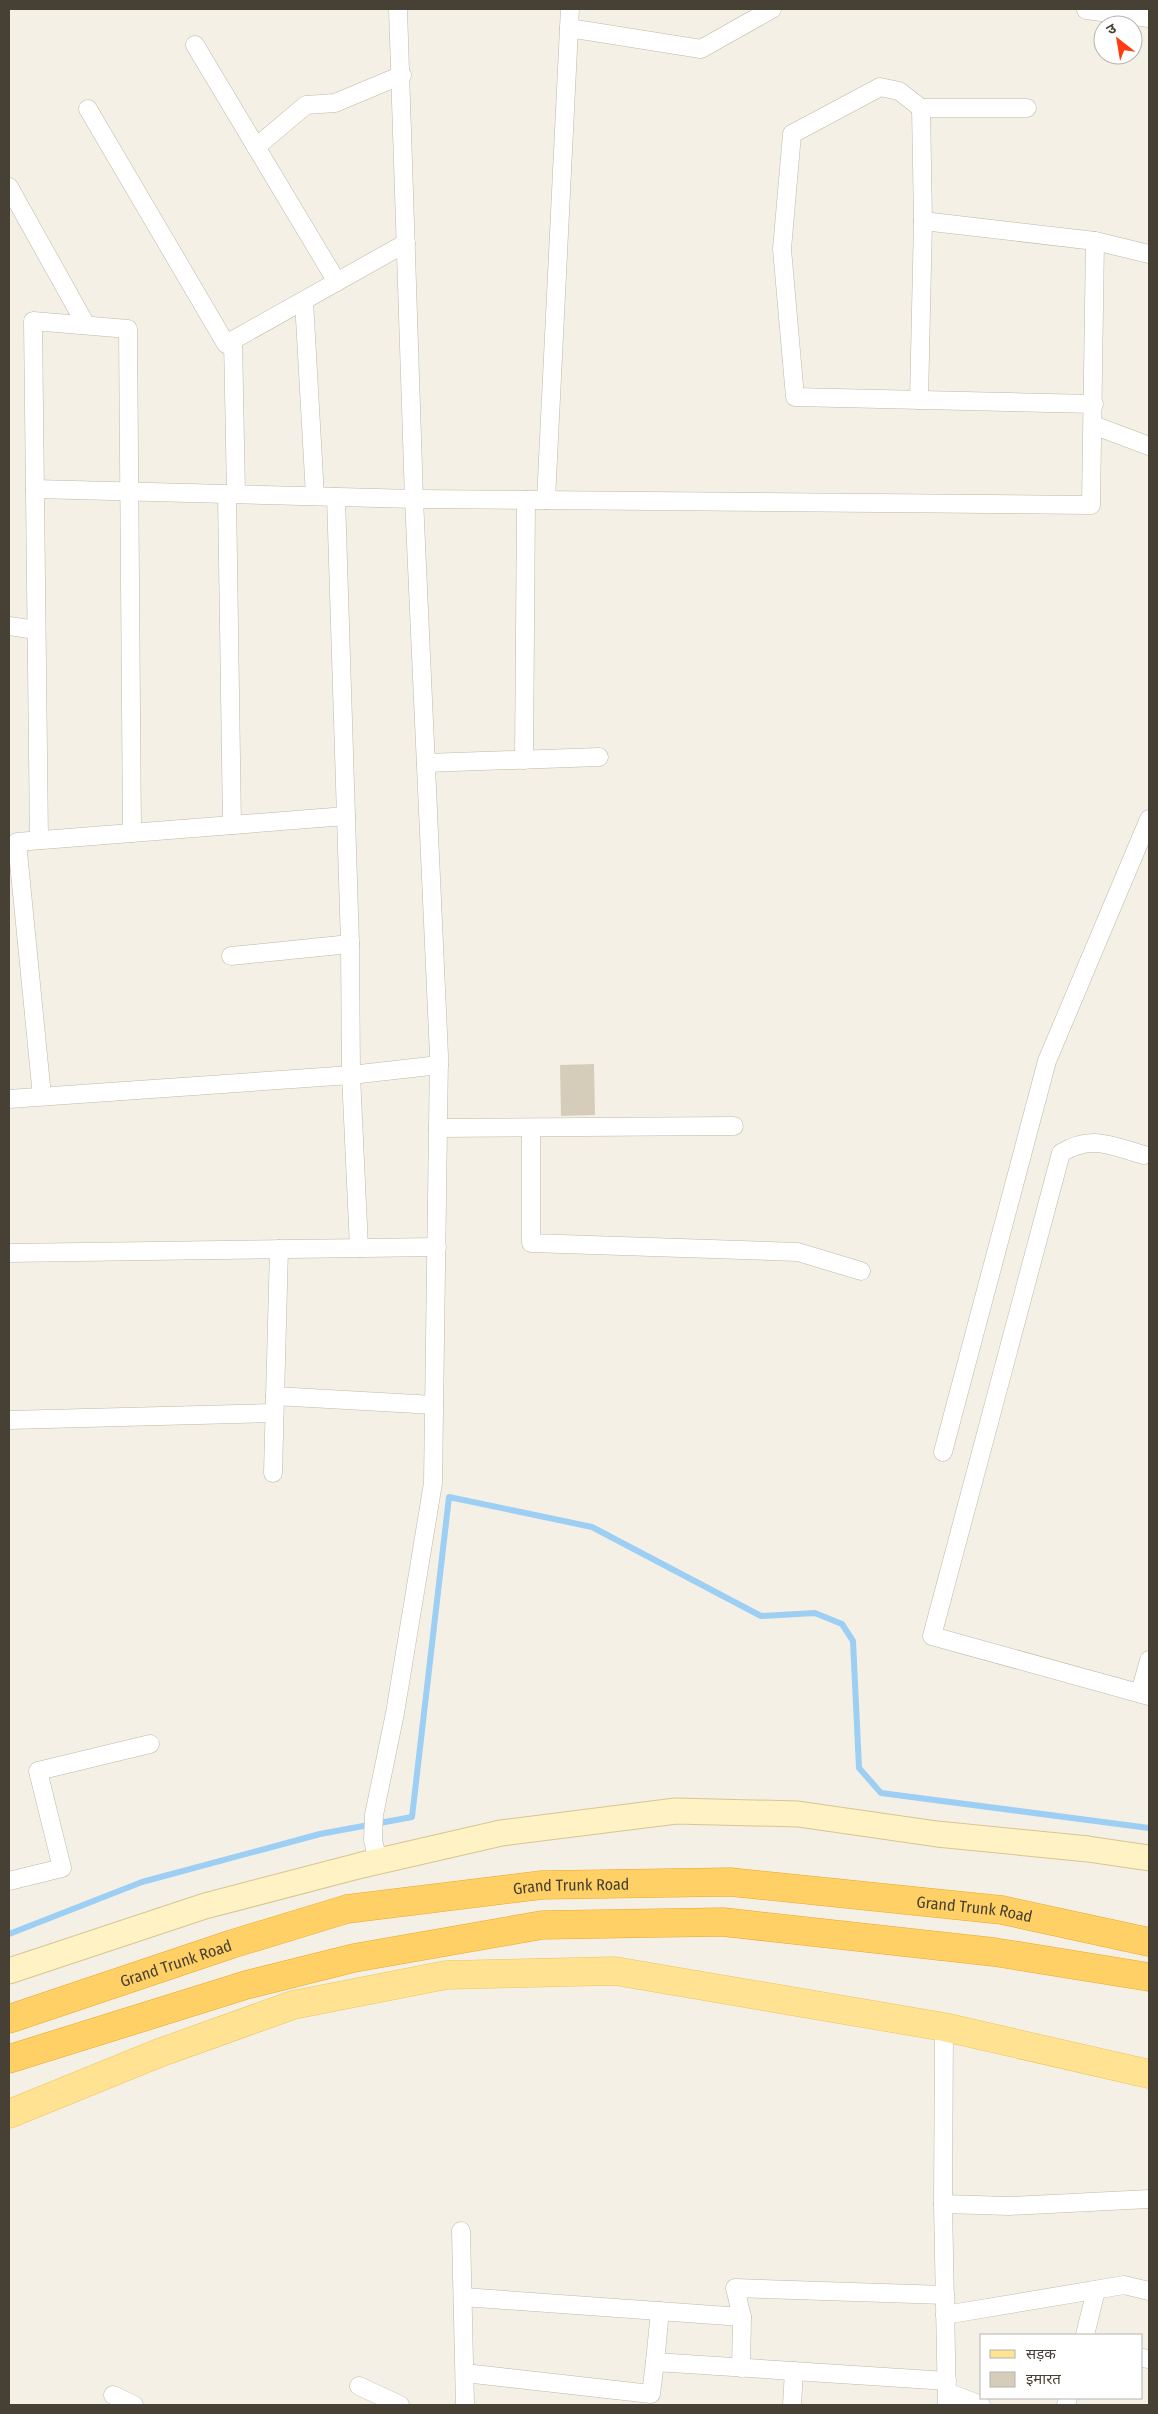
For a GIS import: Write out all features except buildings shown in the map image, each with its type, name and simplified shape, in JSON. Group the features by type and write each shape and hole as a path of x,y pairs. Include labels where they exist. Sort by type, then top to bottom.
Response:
{"highway":[{"name":"Grand Trunk Road","path":"9,2019 232,1944 347,1909 542,1885 730,1882 1002,1910 1149,1942"},
{"path":"9,2059 246,1985 354,1958 542,1925 724,1922 994,1952 1149,1977"}],"main road":[{"path":"9,2114 159,2053 293,2005 446,1975 614,1971 944,2027 1149,2074"}],"street":[{"path":"376,1851 374,1815 395,1713 433,1483 439,1065 414,499 402,75 398,9"},
{"path":"546,500 570,9"},
{"path":"570,28 700,49 772,9"},
{"path":"1086,10 1149,18"},
{"path":"195,45 337,282"},
{"path":"256,147 306,105 335,103 402,75"},
{"path":"1027,108 921,108 899,91 880,86 792,134 782,249 795,397 1094,404"},
{"path":"88,108 226,344 406,243"},
{"path":"918,400 923,221 921,108"},
{"path":"9,187 86,325"},
{"path":"923,221 1095,241 1149,254"},
{"path":"35,490 414,499 1091,505 1095,241"},
{"path":"304,300 315,496"},
{"path":"38,840 32,321 128,329 132,833"},
{"path":"232,825 233,340"},
{"path":"1093,425 1149,446"},
{"path":"336,497 350,944 350,1076 359,1248"},
{"path":"524,760 526,500"},
{"path":"9,626 36,630"},
{"path":"426,763 599,757"},
{"path":"42,1096 17,842 346,816"},
{"path":"944,1452 1047,1061 1149,819"},
{"path":"231,956 350,944"},
{"path":"9,1099 350,1076 439,1065"},
{"path":"438,1128 734,1126"},
{"path":"532,1128 531,1243 798,1252 861,1272"},
{"path":"1144,1155 1096,1141 1074,1145 1061,1153 932,1636 1145,1694 1149,1660"},
{"path":"9,1253 436,1247"},
{"path":"273,1473 279,1249"},
{"path":"9,1420 274,1405 434,1405"},
{"path":"9,1881 62,1868 38,1771 150,1744"},
{"path":"9,1971 376,1851 676,1810 798,1814 937,1834 1088,1849 1149,1858"},
{"path":"944,2027 943,2204 947,2393"},
{"path":"943,2204 1009,2206 1149,2199"},
{"path":"461,2232 465,2405"},
{"path":"945,2315 1124,2285 1149,2292"},
{"path":"741,2368 742,2317 735,2288 945,2295"},
{"path":"1085,2334 1096,2290"},
{"path":"463,2296 742,2317"},
{"path":"465,2373 651,2394 660,2311"},
{"path":"655,2362 794,2371 947,2393 981,2405"},
{"path":"792,2405 794,2371"},
{"path":"359,2386 400,2405"},
{"path":"113,2395 134,2405"}],"waterway":[{"path":"9,1934 142,1882 320,1834 412,1817 449,1497 592,1527 761,1616 815,1613 842,1624 853,1641 859,1768 881,1793 1149,1828"}]}
